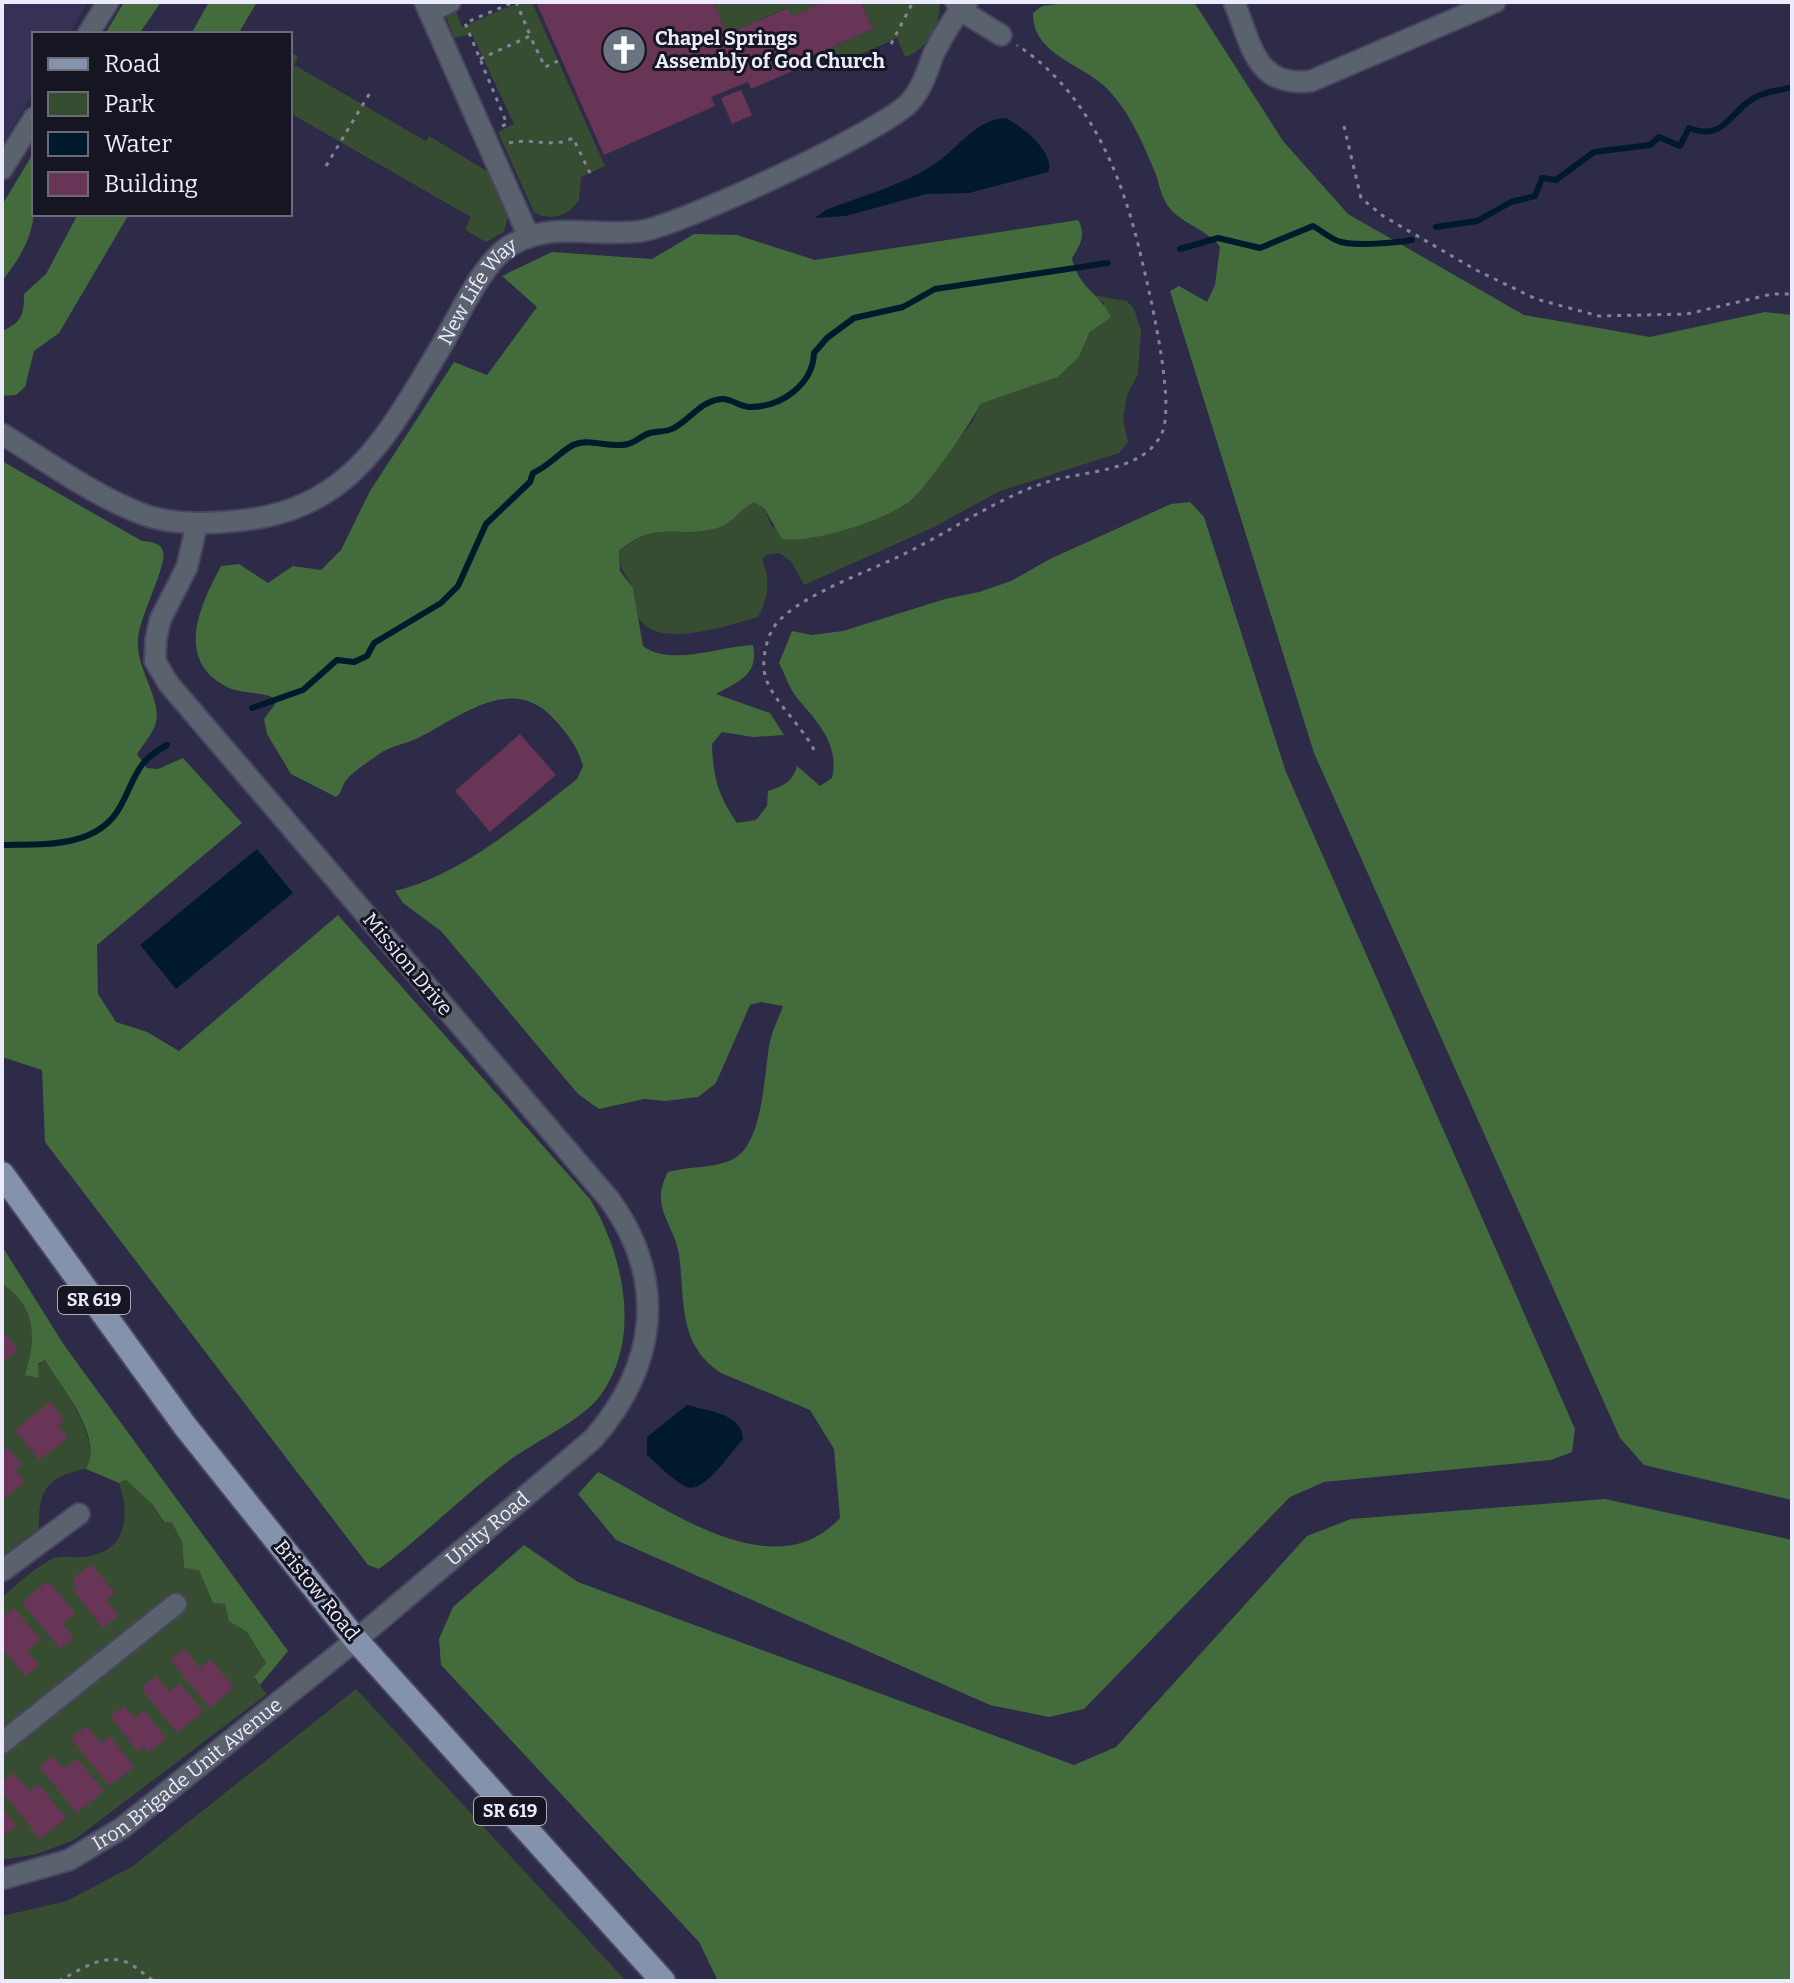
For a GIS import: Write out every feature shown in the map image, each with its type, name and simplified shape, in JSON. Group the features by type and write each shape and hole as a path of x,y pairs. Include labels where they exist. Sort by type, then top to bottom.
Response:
{"main road":[{"name":"Bristow Road","path":"2,1174 185,1426 356,1640 663,1981"}],"street":[{"path":"89,32 108,2"},
{"path":"450,2 427,7 529,237"},
{"path":"1234,2 1264,71 1272,77 1295,83 1311,81 1495,2"},
{"path":"961,5 1001,35"},
{"name":"New Life Way","path":"2,434 110,499 160,520 197,523 249,520 276,514 331,492 356,472 392,428 491,262 500,252 529,237 574,229 630,232 667,224 893,117 924,82 934,53 961,5"},
{"path":"2,169 32,121"},
{"name":"Mission Drive","path":"197,523 187,567 160,620 155,661 168,683 628,1226 640,1253 647,1292 647,1328 642,1359 615,1414"},
{"name":"Unity Road","path":"356,1640 593,1439 615,1414"},
{"path":"2,1571 79,1514"},
{"path":"2,1743 17,1735 176,1604"},
{"name":"Iron Brigade Unit Avenue","path":"2,1879 59,1864 122,1828 356,1640"}],"path":[{"path":"488,143 507,124 465,23 515,2 545,67 558,61"},
{"path":"891,44 913,2"},
{"path":"814,750 801,726 777,701 767,683 764,668 768,637 777,622 806,602 913,550 1017,493 1143,456 1162,432 1167,399 1162,365 1139,250 1113,167 1096,128 1080,104 1025,51 1001,35"},
{"path":"480,59 530,36"},
{"path":"326,166 371,91"},
{"path":"1344,126 1361,198 1383,216 1476,270 1536,299 1599,316 1672,315 1772,294 1792,294"},
{"path":"488,143 523,139 552,145 573,138 591,175"},
{"path":"59,1981 84,1967 113,1960 130,1963 154,1981"}],"shaded area":[{"path":"2,2 88,2 70,32 32,32 32,95 2,145"}],"green space":[{"path":"124,2 161,2 140,32 106,32"},
{"path":"209,2 257,2 239,32 192,32"},
{"path":"520,2 532,2 605,166 581,177 579,200 559,216 546,217 534,212 498,132 514,124 472,34 454,38 446,16 456,12 462,27"},
{"path":"713,2 825,2 792,16 787,8 727,34"},
{"path":"861,2 939,2 940,10 931,36 912,54 905,57 897,38 830,68 823,51 873,29"},
{"path":"1072,2 1194,2 1283,141 1348,214 1524,315 1650,337 1765,312 1792,315 1792,1500 1644,1465 1620,1438 1314,753 1170,291 1179,286 1207,302 1215,285 1220,247 1168,206 1139,136 1111,93 1058,55 1040,38 1033,13 1042,6"},
{"path":"292,53 298,56 294,65 426,141 429,136 490,173 508,217 504,232 486,242 465,230 471,217 292,114"},
{"path":"32,155 33,216 30,234 15,264 2,281 2,205"},
{"path":"77,216 128,216 59,333 34,351 25,387 16,395 2,396 2,331 20,317 24,294 46,274"},
{"path":"1078,220 1082,235 1072,258 1075,268 1111,317 1090,332 1079,357 1058,377 980,404 959,439 918,493 900,508 885,515 829,534 782,539 764,508 754,502 721,527 700,532 655,533 632,541 619,551 620,571 633,588 643,646 654,652 681,655 753,645 750,670 739,681 716,694 770,713 784,735 753,737 722,732 712,744 718,785 725,804 737,823 756,820 767,806 768,791 787,783 797,766 820,786 832,778 834,766 830,744 794,694 779,663 792,631 812,635 843,631 945,599 979,592 1011,581 1050,559 1171,504 1190,502 1204,517 1286,772 1575,1429 1572,1452 1551,1460 1324,1482 1290,1497 1084,1709 1049,1717 990,1705 616,1540 578,1494 598,1472 687,1521 719,1535 752,1544 784,1546 813,1538 840,1518 834,1449 810,1410 721,1373 697,1349 686,1320 679,1254 662,1205 663,1184 668,1172 719,1164 735,1158 745,1149 757,1121 770,1041 783,1006 761,1002 750,1005 716,1083 698,1097 665,1101 644,1099 599,1109 578,1094 441,931 403,903 395,891 420,883 469,859 577,779 583,766 575,747 555,720 539,706 522,699 487,703 379,754 351,775 336,797 291,774 267,734 264,719 278,700 238,691 209,674 200,661 196,630 206,597 221,566 239,564 268,583 293,566 321,570 341,550 370,491 454,362 487,375 537,307 502,276 552,252 652,259 694,234 737,235 815,260"},
{"path":"1092,295 1127,301 1134,309 1141,330 1138,374 1127,395 1123,419 1128,442 1119,453 1000,491 934,527 804,585 791,561 779,553 766,555 762,560 767,589 758,617 714,629 679,634 650,629 640,620 619,551 633,541 656,532 700,532 720,527 754,501 764,508 772,527 911,500 973,421 980,404 1058,377 1079,357 1104,303"},
{"path":"2,461 142,541 162,548 161,567 138,639 138,651 157,718 137,754 147,768 158,769 183,758 242,823 97,945 98,994 116,1022 147,1032 179,1051 338,915 590,1199 612,1245 624,1296 624,1323 621,1348 613,1373 600,1396 569,1423 506,1463 379,1569 368,1565 45,1142 42,1070 2,1057"},
{"path":"2,1246 64,1345 288,1651 260,1685 254,1677 266,1663 247,1632 229,1621 225,1604 213,1603 199,1570 184,1568 182,1542 172,1523 164,1522 153,1505 126,1480 119,1483 86,1469 90,1442 85,1428 79,1413 45,1360 38,1364 39,1378 25,1375 31,1348 31,1324 22,1303 2,1284"},
{"path":"2,1284 22,1303 31,1324 31,1348 25,1375 45,1360 85,1428 90,1457 86,1469 62,1476 48,1487 40,1504 39,1529 2,1556"},
{"path":"126,1480 153,1505 163,1522 172,1523 182,1542 184,1568 199,1569 213,1603 225,1604 230,1621 247,1632 266,1663 254,1678 267,1694 74,1840 37,1854 2,1860 2,1597 52,1559 83,1557 108,1549 122,1532 124,1509 119,1483"},
{"path":"1605,1499 1792,1540 1792,1981 718,1981 699,1942 441,1665 439,1639 453,1607 524,1545 578,1582 1074,1765 1116,1747 1307,1536 1351,1519"},
{"path":"356,1689 626,1981 2,1981 2,1916 67,1901 133,1866"}],"water":[{"path":"1006,118 1042,149 1047,157 1048,172 969,193 926,194 846,216 815,218 826,210 915,176 940,160 970,133 996,119"},
{"path":"257,849 293,893 176,989 140,945"},
{"path":"687,1405 730,1418 741,1430 743,1439 709,1478 694,1487 677,1481 647,1455 647,1437"}],"building":[{"name":"Chapel Springs Assembly of God Church","path":"536,2 713,2 727,34 788,8 792,16 825,2 861,2 873,29 809,57 811,63 751,89 748,82 711,97 715,106 604,155"},
{"path":"741,90 752,115 732,124 721,98"},
{"path":"520,734 556,775 490,832 455,791"},
{"path":"4,1332 18,1350 2,1362 2,1334"},
{"path":"50,1402 64,1420 58,1425 68,1438 39,1460 15,1430"},
{"path":"8,1447 22,1465 15,1470 25,1482 2,1501 2,1452"},
{"path":"91,1564 115,1593 106,1600 118,1616 103,1628 72,1589 77,1585 72,1579"},
{"path":"48,1581 75,1613 62,1624 74,1638 60,1649 22,1602"},
{"path":"14,1608 41,1640 27,1651 39,1665 25,1676 2,1648 2,1617"},
{"path":"184,1649 200,1668 210,1659 234,1687 210,1708 170,1660"},
{"path":"156,1676 169,1692 180,1683 203,1712 177,1733 141,1688"},
{"path":"124,1706 134,1718 144,1710 166,1739 148,1753 144,1747 138,1752 110,1716"},
{"path":"87,1726 101,1743 110,1736 134,1767 109,1786 71,1738"},
{"path":"53,1756 64,1769 77,1759 104,1791 77,1813 39,1767"},
{"path":"14,1773 29,1791 38,1784 66,1818 40,1839 2,1791 2,1782"},
{"path":"2,1807 16,1826 2,1837"}],"waterway":[{"path":"1436,227 1477,221 1511,202 1535,196 1542,178 1556,180 1594,152 1650,145 1659,137 1680,146 1689,128 1702,131 1720,128 1760,95 1792,87"},
{"path":"1180,249 1218,238 1260,248 1313,226 1334,239 1348,243 1412,240"},
{"path":"252,708 303,690 337,660 354,662 367,656 374,643 441,603 458,586 486,524 530,482 533,473 573,445 586,442 628,444 647,434 674,428 701,407 721,399 750,407 773,403 802,384 814,353 827,338 854,318 903,307 935,289 1108,263"},
{"path":"2,845 51,844 97,831 110,821 120,807 142,764 167,745"}],"place":[{"name":"Chapel Springs Assembly of God Church","path":"624,50"}]}
